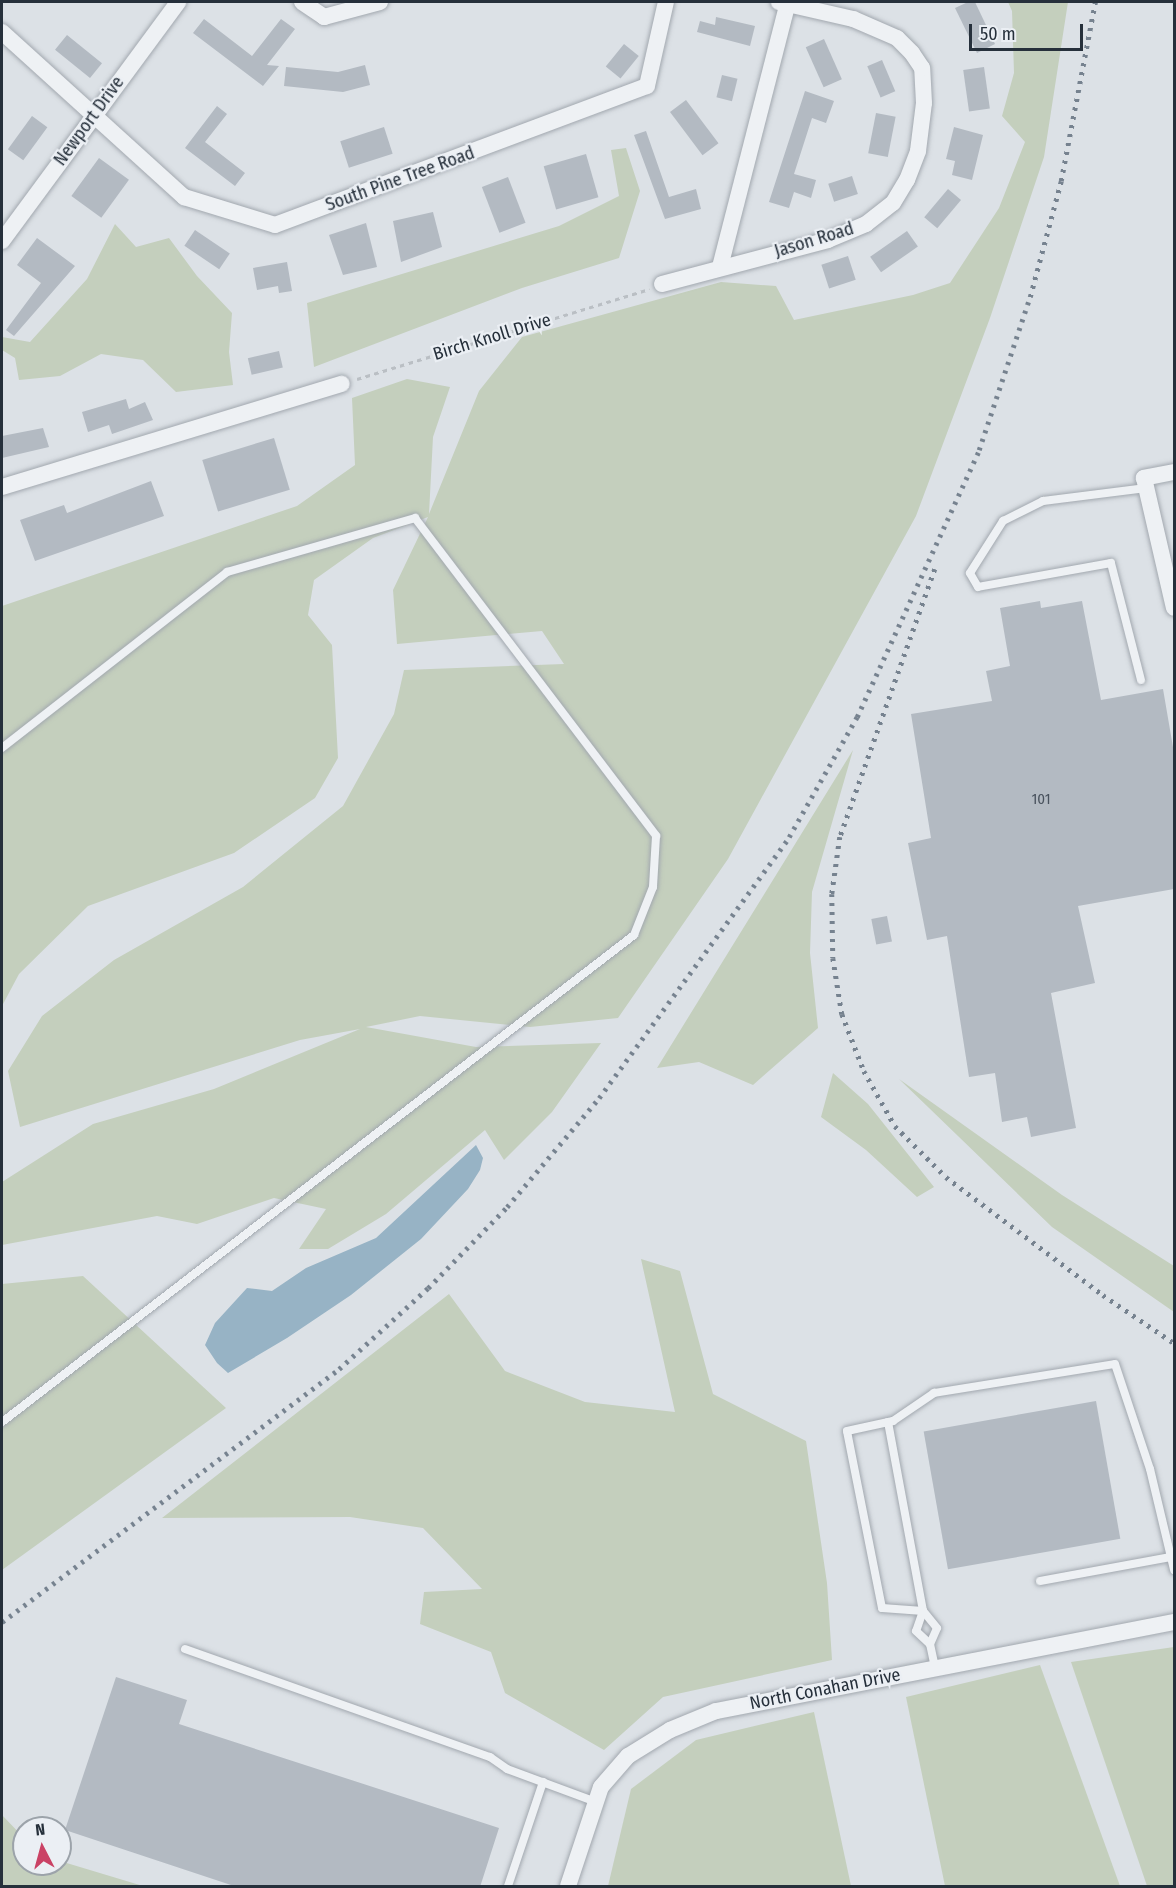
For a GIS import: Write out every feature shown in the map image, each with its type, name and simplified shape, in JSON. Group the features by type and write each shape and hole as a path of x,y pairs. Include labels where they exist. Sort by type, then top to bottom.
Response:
{"street":[{"name":"Newport Drive","path":"2,241 178,2"},
{"path":"302,2 324,17 380,2"},
{"name":"South Pine Tree Road","path":"93,116 184,197 275,225 647,86 666,2"},
{"path":"662,285 720,267 785,2"},
{"name":"Jason Road","path":"720,267 828,240 866,224 893,203 907,180 918,151 924,103 922,68 912,53 897,38 853,19 785,2"},
{"path":"2,32 93,116"},
{"path":"2,487 342,384"},
{"path":"1174,472 1145,483 1172,588 1174,608"},
{"name":"North Conahan Drive","path":"568,1887 601,1787 628,1756 669,1730 716,1711 1174,1622"}],"lane":[{"path":"1141,680 1111,563 978,587 970,573 1003,521 1043,501 1145,483"},
{"path":"2,748 227,572 415,518 656,836 653,887 634,935 2,1422"},
{"path":"923,1611 882,1608 847,1431 888,1422 934,1393 1115,1364 1150,1469 1174,1570"},
{"path":"888,1422 923,1611 937,1628 930,1644"},
{"path":"1040,1581 1171,1557"},
{"path":"923,1611 916,1631 930,1644 935,1668"},
{"path":"185,1649 490,1757 507,1769 596,1802"},
{"path":"508,1887 543,1782"}],"path":[{"name":"Birch Knoll Drive","path":"342,384 662,285"}],"green space":[{"path":"1008,2 1068,2 1044,157 990,318 916,516 728,859 618,1018 530,1027 420,1016 366,1027 476,1047 601,1043 552,1112 504,1160 485,1130 386,1214 328,1249 299,1249 326,1209 274,1198 197,1224 157,1216 2,1245 2,1182 93,1124 214,1089 360,1029 300,1040 20,1127 8,1071 42,1016 114,960 243,887 343,806 394,714 404,670 564,664 542,631 397,644 393,590 428,517 373,538 314,580 308,615 332,645 338,758 315,798 234,853 88,906 19,974 2,1006 2,606 297,506 355,465 352,398 407,379 450,387 433,437 429,514 479,391 522,337 721,282 776,286 794,320 913,295 950,283 999,208 1025,142 1002,116 1014,73 1012,11"},
{"path":"626,148 640,191 619,258 522,288 314,367 307,303 559,226 619,196 611,150"},
{"path":"115,224 136,247 169,238 197,276 232,313 229,352 233,385 176,392 143,360 101,354 60,376 19,380 15,358 2,350 2,337 30,342 87,279"},
{"path":"853,750 812,892 810,953 818,1028 753,1085 699,1062 657,1068"},
{"path":"833,1073 868,1104 934,1187 917,1197 866,1150 821,1117"},
{"path":"899,1079 1062,1195 1174,1266 1174,1312 1052,1227"},
{"path":"641,1259 680,1271 713,1394 806,1441 827,1583 832,1660 663,1697 604,1750 505,1693 491,1652 420,1624 424,1592 482,1589 423,1528 350,1517 162,1518 449,1294 505,1371 585,1402 675,1412"},
{"path":"83,1276 226,1408 2,1570 2,1429 5,1425 2,1410 2,1284"},
{"path":"1174,1647 1174,1886 1147,1886 1071,1662"},
{"path":"1040,1665 1120,1886 945,1886 906,1697"},
{"path":"814,1712 851,1886 608,1886 631,1789 696,1740"},
{"path":"2,1815 12,1825 12,1876 72,1876 72,1865 143,1886 2,1886"}],"water":[{"path":"476,1145 483,1158 480,1170 468,1189 421,1239 351,1295 287,1338 228,1373 217,1363 205,1345 215,1323 247,1288 272,1291 306,1268 376,1238"}],"building":[{"path":"968,2 975,2 995,44 977,53 955,8"},
{"path":"716,17 755,26 750,46 697,32 700,21 715,25"},
{"path":"204,19 252,56 281,19 295,29 267,65 279,66 263,86 193,33"},
{"path":"67,35 102,63 90,78 55,50"},
{"path":"824,39 842,79 824,87 806,47"},
{"path":"624,44 639,56 621,78 606,67"},
{"path":"882,60 895,91 881,98 867,66"},
{"path":"365,65 370,85 343,92 284,86 286,67 338,72"},
{"path":"984,67 990,109 969,112 963,70"},
{"path":"722,75 738,79 732,101 716,97"},
{"path":"805,91 834,101 826,123 812,118 794,174 816,180 811,198 794,192 789,208 769,202"},
{"path":"686,100 718,143 703,155 670,112"},
{"path":"217,106 227,114 205,142 245,173 235,186 185,148"},
{"path":"876,113 896,117 888,157 868,153"},
{"path":"32,116 47,127 23,160 8,149"},
{"path":"384,127 393,154 349,168 340,141"},
{"path":"954,127 983,135 972,180 952,175 955,161 946,159"},
{"path":"646,131 669,197 696,189 701,209 665,219 634,135"},
{"path":"586,154 598,197 556,209 544,166"},
{"path":"99,158 129,180 101,218 71,196"},
{"path":"852,176 858,194 834,202 828,184"},
{"path":"508,177 526,223 499,233 482,187"},
{"path":"948,189 961,200 937,228 924,217"},
{"path":"433,212 442,247 401,262 393,221"},
{"path":"366,223 377,267 343,275 329,235"},
{"path":"195,230 230,253 219,269 184,246"},
{"path":"907,231 918,247 881,272 870,257"},
{"path":"37,238 75,266 14,336 6,330 41,283 17,265"},
{"path":"848,256 856,280 829,288 821,265"},
{"path":"287,262 292,291 279,293 278,286 257,290 253,268"},
{"path":"279,351 283,368 252,375 248,358"},
{"path":"126,399 129,409 145,402 153,420 112,434 109,425 88,432 82,412"},
{"path":"43,428 49,447 2,458 2,436"},
{"path":"274,438 290,490 218,512 202,460"},
{"path":"151,481 164,516 35,561 20,520 64,505 67,513"},
{"path":"1040,601 1041,608 1082,601 1101,700 1163,689 1174,753 1174,889 1078,906 1095,983 1051,993 1076,1128 1031,1137 1027,1117 1002,1122 995,1073 969,1077 947,936 927,940 908,843 931,838 911,714 992,701 986,671 1010,666 1000,608"},
{"path":"887,916 892,942 876,945 871,919"},
{"path":"1096,1401 1120,1539 948,1569 924,1431"},
{"path":"116,1677 187,1700 179,1724 499,1828 480,1887 237,1887 72,1832 72,1816 70,1816"}],"railway":[{"path":"2,1622 339,1369 428,1288 507,1207 599,1098 789,837 857,717 979,450 1030,297 1061,181 1095,2"},
{"path":"935,569 840,837 832,894 833,958 842,1014 864,1071 895,1126 946,1177 1103,1295 1174,1343"}]}
